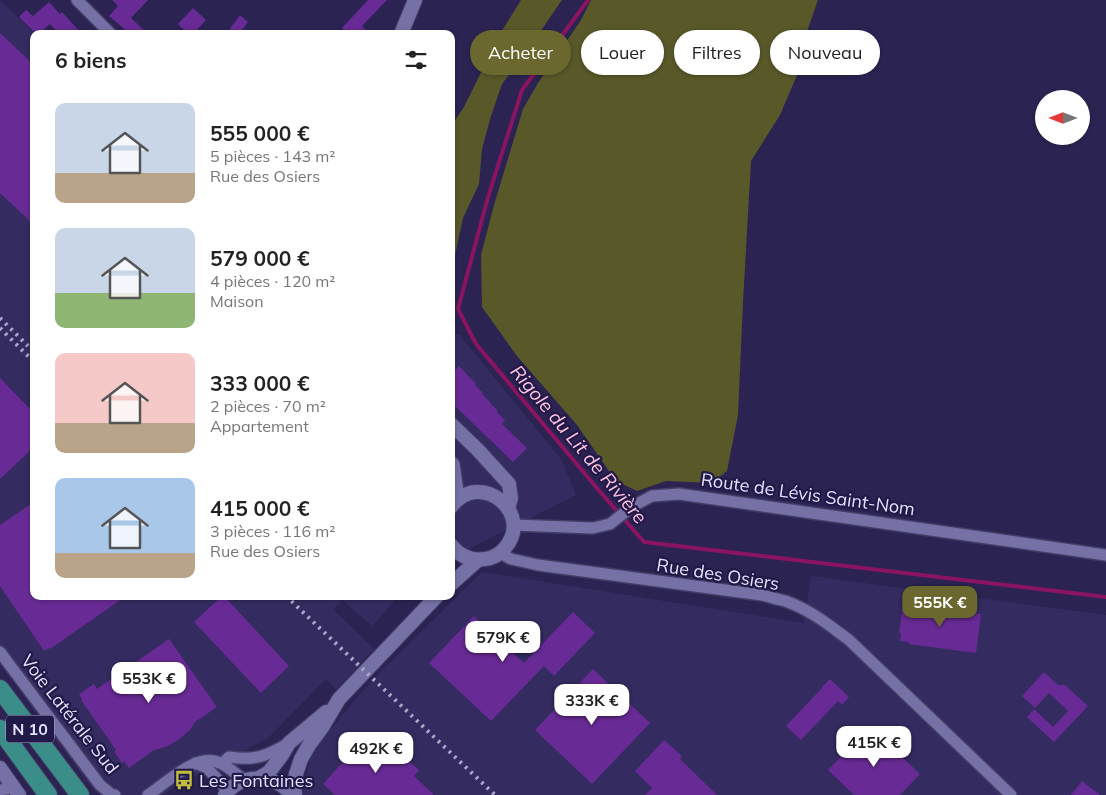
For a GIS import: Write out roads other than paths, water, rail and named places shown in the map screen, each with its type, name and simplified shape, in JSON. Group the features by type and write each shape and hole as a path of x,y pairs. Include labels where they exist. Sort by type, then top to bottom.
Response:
{"main road":[{"name":"N 10","path":"0,688 80,795"},
{"name":"N 10","path":"0,729 42,791"},
{"path":"61,769 80,779 91,795"}],"street":[{"path":"76,0 107,30"},
{"path":"403,30 415,0"},
{"path":"455,428 509,484 511,498 508,509"},
{"path":"488,493 491,486 493,466"},
{"path":"455,503 468,494 488,493 503,502 512,516 513,525 512,536 507,546 500,553 490,558 478,560 468,558 455,549"},
{"name":"Route de Lévis Saint-Nom","path":"513,525 593,528 610,524 633,506 652,496 679,494 1106,555"},
{"name":"Rue des Osiers","path":"500,553 511,559 538,565 762,595 801,608 849,640 1011,795"},
{"path":"455,580 478,560"},
{"path":"222,764 230,757 243,759 269,754 289,743 339,699 432,600"},
{"name":"Voie Latérale Sud","path":"0,652 100,785 115,795"},
{"path":"294,795 296,774 301,759 339,699"},
{"path":"258,778 269,772 289,743"},
{"path":"148,795 195,763 202,761 213,760 222,764 244,780"},
{"path":"195,763 207,768 223,785 226,794 236,784 244,780 258,778 278,782 294,795"},
{"path":"0,768 17,791"},
{"path":"0,790 17,791"}],"waterway":[{"name":"Rigole du Lit de Rivière","path":"588,0 522,90 488,197 458,309 476,344 602,494 644,542 1106,597"}],"railway":[{"path":"0,318 28,346"},
{"path":"0,328 30,358"},
{"path":"290,600 495,795"}],"place":[{"name":"Les Fontaines","path":"184,780"}]}
